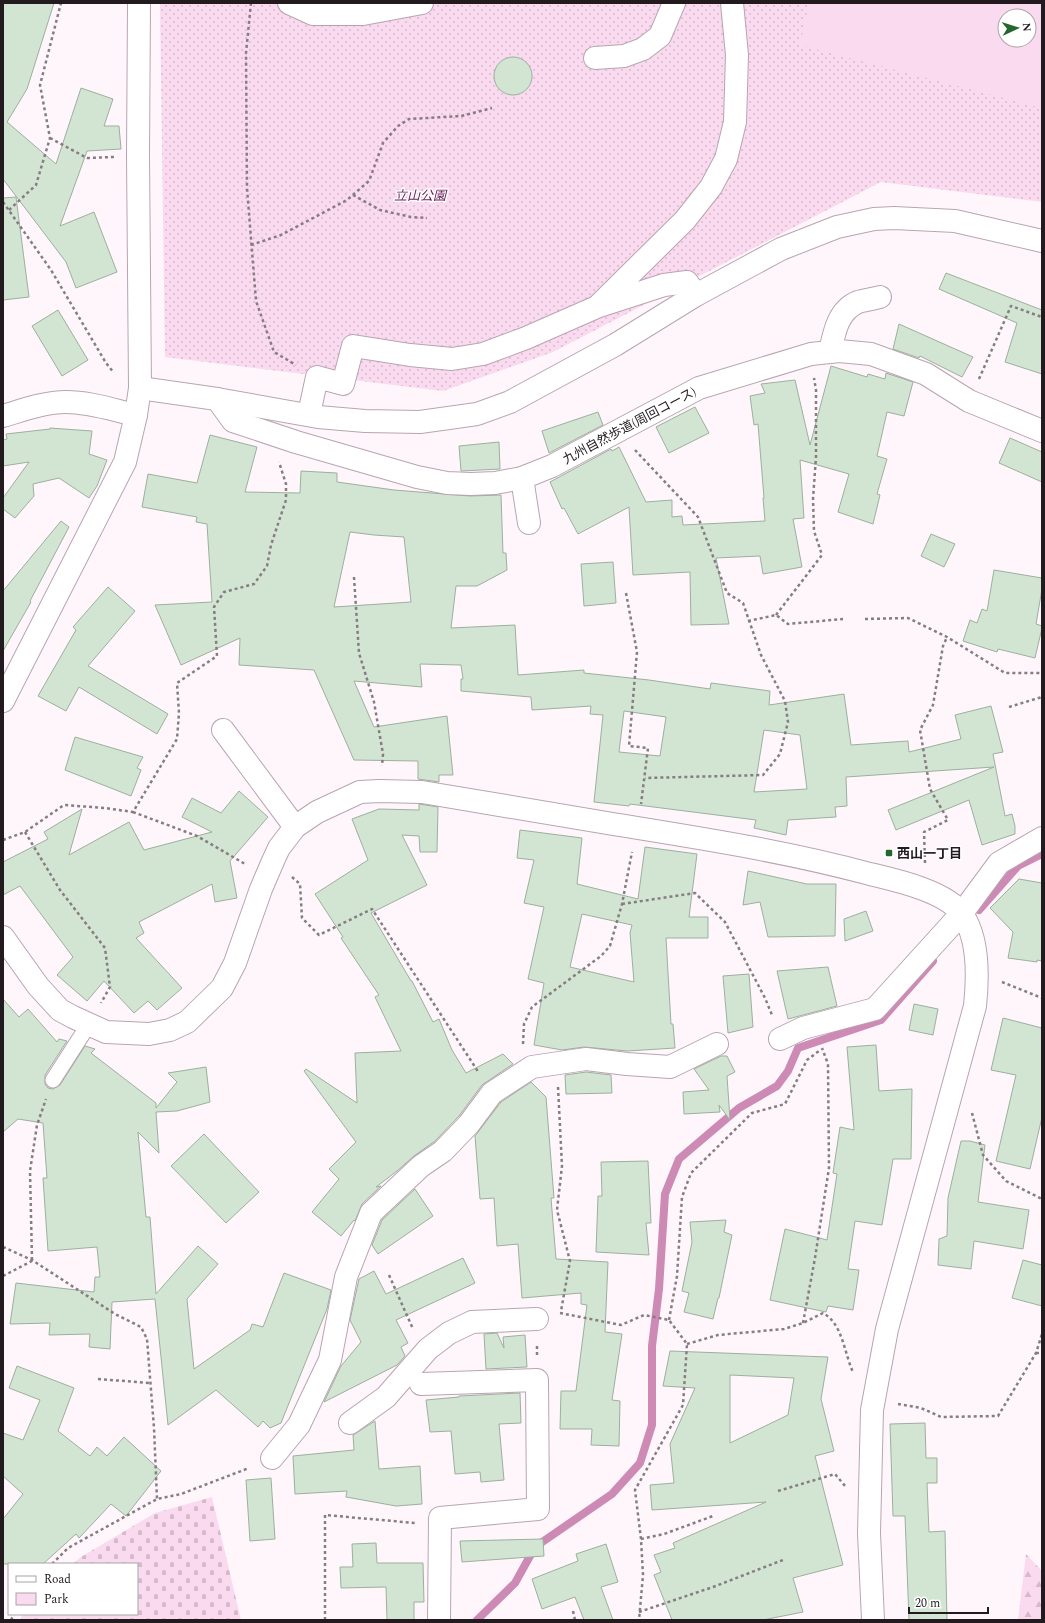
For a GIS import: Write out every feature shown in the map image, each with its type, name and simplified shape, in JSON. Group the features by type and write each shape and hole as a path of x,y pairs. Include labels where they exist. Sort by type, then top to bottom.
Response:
{"street":[{"path":"3,701 125,462 136,415 140,388 138,156 139,3"},
{"path":"289,3 313,14 364,14 422,3"},
{"path":"595,58 624,56 643,49 660,36 674,3"},
{"path":"599,306 604,298 685,220 711,187 726,159 735,122 737,55 732,3"},
{"path":"140,388 309,414 318,417 365,421 420,422 477,414 510,402 615,345 696,295 781,249 805,238 852,222 894,218 955,221 1042,241"},
{"path":"309,414 317,377 343,384 353,346 410,355 452,359 459,358 483,354 526,338 599,306 664,285 687,282 696,295"},
{"path":"821,353 842,314 858,302 880,297"},
{"name":"九州自然歩道(周回コース)","path":"216,399 233,421 296,442 417,477 447,483 471,484 495,483 522,478 552,466 699,388 821,353 839,351 871,354 926,374 969,401 1042,431"},
{"path":"3,416 35,406 66,402 89,404 136,415"},
{"path":"522,478 529,523"},
{"path":"223,730 295,827"},
{"path":"3,936 38,986 60,1010 106,1032 149,1034 170,1030 187,1022 222,988 235,963 279,848 295,827 317,812 346,798 360,792 379,790 422,792 747,846 831,863 905,882 951,904 962,913 971,935 977,972 976,1006 887,1329 872,1410 869,1533 873,1620"},
{"path":"780,1039 814,1024 874,1009 962,913 999,863 1042,838"},
{"path":"272,1458 299,1425 330,1360 346,1277 371,1213 421,1166 443,1151 469,1124 492,1093 535,1067 586,1059 670,1067 717,1044"},
{"path":"350,1424 386,1396 424,1354 449,1333 472,1322 537,1319"},
{"path":"421,1384 536,1380 538,1509 440,1518 439,1620"}],"lane":[{"path":"53,1080 89,1024"}],"path":[{"path":"9,210 36,185 50,138 40,85 61,3"},
{"path":"251,3 246,53 247,188 256,301 274,352 317,377"},
{"path":"251,245 281,235 347,200 370,181 384,143 398,126 409,119 461,116 492,108"},
{"path":"50,138 87,158 138,156"},
{"path":"353,195 380,210 411,217 427,218"},
{"path":"3,202 51,270 106,363 126,388 140,388"},
{"path":"969,401 1011,306 1042,317"},
{"path":"748,621 776,615 822,555 814,531 813,499 816,456 816,390 821,353"},
{"path":"618,431 698,517 727,593 743,603 761,655 785,701 788,722 780,754 763,775 646,778"},
{"path":"133,812 177,739 179,714 177,683 217,656 214,607 224,592 254,584 267,566 271,545 286,500 286,484 279,461 296,442"},
{"path":"354,577 359,653 374,702 383,754 379,790"},
{"path":"560,1313 570,1261 557,1210 562,1166 558,1073 535,1067 523,1044 524,1024 532,1007 602,956 610,946 622,904 646,778 648,748 629,746 637,652 626,593"},
{"path":"776,615 788,624 843,619"},
{"path":"865,619 908,618 948,637 1005,673 1042,673"},
{"path":"921,889 926,876 924,832 948,820 930,789 920,730 933,705 943,646 948,637"},
{"path":"1009,707 1042,697"},
{"path":"3,840 25,832 64,805 133,812 197,836 300,884 302,918 319,935 372,909 492,1093"},
{"path":"25,832 60,890 105,948 110,987 89,1024"},
{"path":"622,904 695,893 725,922 765,998 780,1039"},
{"path":"977,972 1042,998"},
{"path":"668,1320 677,1276 682,1197 691,1173 752,1113 785,1104 807,1060 822,1047 828,1064 829,1168 803,1323"},
{"path":"32,1260 30,1171 37,1125 53,1080"},
{"path":"971,1110 983,1155 1006,1182 1042,1200"},
{"path":"3,1247 32,1260 115,1314 141,1328 147,1339 154,1428 157,1499"},
{"path":"3,1276 32,1260"},
{"path":"389,1275 424,1354"},
{"path":"536,1380 537,1319 560,1313 621,1325 644,1315 668,1320 687,1344 683,1405 635,1490 641,1539 643,1575 639,1620"},
{"path":"687,1344 718,1335 784,1329 803,1323 823,1313 831,1317 842,1339 849,1364 858,1383 875,1395 921,1408 941,1417 998,1416 1036,1353 1042,1334"},
{"path":"1036,1353 1042,1353"},
{"path":"98,1379 150,1383"},
{"path":"53,1563 68,1548 157,1499 181,1494 207,1485 272,1458"},
{"path":"778,1491 835,1474 850,1491 870,1504"},
{"path":"324,1620 325,1515 439,1525"},
{"path":"641,1539 664,1534 713,1516"},
{"path":"639,1612 714,1587 782,1560"},
{"path":"573,1611 575,1620"}],"green space":[{"name":"立山公園","path":"160,3 1042,3 1042,202 881,182 553,352 443,391 165,357"},
{"path":"809,3 1042,3 1042,108 800,45"},
{"path":"212,1497 241,1620 20,1620 22,1615 138,1615 138,1563 73,1563 155,1513"},
{"path":"1026,1554 1042,1571 1042,1620 1018,1620"}],"building":[{"path":"3,3 54,3 27,89 7,122 56,164 81,88 113,99 104,126 119,126 121,149 87,151 60,226 94,212 117,272 76,288 66,262 3,179"},
{"path":"513,57 526,63 532,76 526,89 513,95 500,89 494,76 500,63"},
{"path":"16,197 29,297 3,300 3,198"},
{"path":"946,273 1042,310 1042,374 1005,362 1017,323 939,289"},
{"path":"58,310 88,360 62,376 32,326"},
{"path":"899,324 973,357 962,377 920,356 919,358 893,349"},
{"path":"831,366 867,377 868,374 885,379 886,373 913,382 904,416 887,412 877,456 887,459 877,494 880,495 873,524 838,512 849,474 800,460 804,518 793,519 802,567 763,574 760,556 716,558 729,624 691,625 690,572 633,575 629,507 578,534 564,508 562,509 550,482 611,449 612,451 619,447 646,502 672,500 672,517 682,516 683,525 765,521 758,424 754,425 750,396 765,393 761,384 795,380 810,445"},
{"path":"695,407 709,433 669,453 656,427"},
{"path":"598,412 603,425 549,453 542,431"},
{"path":"50,428 92,431 89,454 107,460 97,486 89,498 59,478 33,484 34,496 15,518 3,509 3,498 29,462 3,466 3,440 7,439 6,434"},
{"path":"210,435 257,447 245,492 300,493 301,471 337,473 337,482 394,490 470,496 501,495 503,553 506,553 507,570 477,586 456,586 451,628 515,625 518,675 584,670 584,673 649,680 710,689 711,683 770,691 769,705 844,694 851,745 908,741 909,752 961,739 955,715 991,706 1003,752 993,754 1005,816 1012,814 1015,834 982,845 969,800 896,830 888,810 994,767 846,777 847,806 835,807 836,817 788,820 786,835 754,828 756,820 630,804 629,806 594,802 603,715 590,714 591,706 532,710 531,697 461,691 461,679 463,679 461,665 420,664 422,687 354,681 374,727 447,716 453,775 439,775 439,782 418,779 418,761 354,760 314,670 239,665 240,638 181,665 155,605 212,602 207,524 196,522 197,517 142,507 148,474 197,483","holes":["350,532 404,537 411,602 334,607","624,711 666,717 660,756 619,752","764,730 800,735 807,789 754,792"]},
{"path":"1010,438 1042,452 1042,482 999,463"},
{"path":"499,442 500,469 461,471 459,446"},
{"path":"61,521 69,527 30,601 31,602 3,651 3,591"},
{"path":"931,534 955,544 944,567 921,556"},
{"path":"613,562 616,603 584,606 581,564"},
{"path":"994,570 1042,578 1042,589 1036,624 1042,626 1042,628 1035,658 998,649 997,652 963,641 970,620 977,623 982,609 987,611"},
{"path":"108,587 135,611 88,666 168,714 157,734 79,687 66,711 38,696 76,630 73,627"},
{"path":"75,737 143,757 137,768 141,770 131,796 65,770"},
{"path":"239,791 268,817 230,861 237,898 215,902 212,884 139,922 144,933 136,938 182,988 157,1010 148,1001 134,1013 104,981 87,1001 57,975 73,957 20,886 3,895 3,862 48,839 44,832 82,809 69,855 129,822 144,850 212,832 182,817 192,798 221,813"},
{"path":"419,804 438,807 437,852 420,852 419,836 402,835 427,885 371,913 412,981 433,1022 439,1019 452,1050 466,1073 503,1054 513,1064 482,1085 459,1116 435,1141 376,1187 381,1186 362,1204 355,1221 354,1220 341,1236 312,1212 339,1179 329,1169 356,1142 304,1071 306,1069 357,1103 355,1053 401,1051 375,997 379,995 341,938 343,937 315,894 368,860 352,819 379,809 419,810"},
{"path":"520,830 582,838 577,884 638,899 645,847 697,854 689,917 708,917 708,938 666,938 671,1024 673,1024 675,1048 627,1051 584,1047 562,1050 534,1045 544,983 528,979 544,907 524,903 534,860 517,858","holes":["582,914 632,925 630,933 634,982 570,967"]},
{"path":"748,871 807,884 836,884 835,936 768,937 760,902 743,905"},
{"path":"1019,879 1042,883 1042,961 1037,960 1037,962 1008,958 1013,932 990,908"},
{"path":"866,911 873,931 845,941 844,919"},
{"path":"828,967 837,1006 788,1019 777,971"},
{"path":"749,974 753,1027 728,1033 723,976"},
{"path":"3,999 19,1017 28,1009 57,1042 59,1039 67,1041 45,1075 45,1084 48,1088 53,1089 60,1085 85,1046 95,1049 91,1053 156,1103 156,1108 177,1082 168,1073 206,1067 210,1102 177,1111 156,1112 159,1153 138,1132 146,1217 150,1217 156,1294 198,1246 218,1264 187,1299 194,1369 250,1330 252,1324 263,1327 284,1273 331,1290 327,1309 281,1423 270,1428 263,1421 258,1427 216,1390 168,1425 155,1299 112,1302 110,1349 89,1347 90,1334 49,1335 50,1323 10,1324 16,1283 94,1292 95,1277 100,1277 97,1247 48,1251 43,1178 47,1178 43,1123 18,1119 3,1132"},
{"path":"914,1004 938,1009 933,1035 909,1030"},
{"path":"1003,1018 1042,1028 1042,1117 1030,1169 996,1161 1016,1075 991,1070"},
{"path":"876,1045 879,1091 912,1089 911,1159 893,1159 882,1225 855,1221 848,1269 859,1270 853,1310 828,1306 826,1312 770,1300 785,1229 827,1240 837,1174 833,1173 840,1127 854,1130 847,1047"},
{"path":"721,1056 727,1056 735,1072 727,1076 730,1120 719,1105 720,1112 684,1114 683,1092 709,1090 694,1069"},
{"path":"586,1072 611,1075 612,1093 566,1094 565,1075"},
{"path":"531,1082 546,1097 554,1198 551,1198 556,1259 608,1262 605,1332 622,1334 612,1400 620,1401 619,1446 591,1445 592,1429 560,1429 561,1391 576,1391 587,1305 581,1304 581,1293 522,1298 518,1244 497,1246 494,1198 480,1199 475,1136 501,1102"},
{"path":"204,1134 259,1192 226,1223 171,1166"},
{"path":"961,1141 970,1141 985,1145 978,1202 1029,1210 1023,1249 974,1241 971,1269 938,1265 939,1239 947,1236 948,1198"},
{"path":"648,1161 651,1223 646,1223 649,1255 596,1252 598,1196 602,1196 601,1162"},
{"path":"415,1189 433,1216 378,1254 372,1245 382,1220"},
{"path":"726,1220 724,1232 732,1235 719,1298 713,1319 684,1312 689,1293 682,1291 692,1242 690,1222"},
{"path":"463,1258 475,1283 396,1320 408,1343 401,1347 405,1356 397,1365 324,1402 341,1366 361,1342 350,1320 359,1279 374,1271 386,1294"},
{"path":"1023,1260 1042,1265 1042,1306 1012,1298"},
{"path":"497,1333 504,1348 503,1337 525,1335 527,1367 486,1369 484,1334"},
{"path":"670,1351 828,1357 821,1399 834,1451 815,1456 843,1565 793,1578 803,1612 763,1620 672,1620 654,1575 661,1572 654,1555 675,1548 673,1543 766,1502 652,1510 650,1485 674,1483 670,1444 695,1388 663,1386","holes":["730,1375 794,1378 788,1415 730,1443"]},
{"path":"17,1366 74,1388 58,1431 90,1456 97,1447 107,1456 124,1437 161,1471 126,1516 111,1504 79,1538 76,1534 44,1563 3,1564 3,1519 23,1494 3,1476 3,1433 23,1440 40,1400 9,1388"},
{"path":"520,1393 521,1423 499,1424 504,1480 481,1482 480,1472 455,1474 451,1431 430,1432 426,1400 459,1396"},
{"path":"375,1421 379,1469 420,1466 422,1504 396,1506 346,1497 347,1491 295,1494 293,1456 354,1450 353,1435"},
{"path":"925,1423 926,1458 937,1458 937,1483 927,1483 929,1532 945,1531 947,1620 909,1620 905,1516 893,1516 890,1424"},
{"path":"271,1478 275,1539 250,1541 246,1480"},
{"path":"543,1539 544,1556 462,1562 460,1541"},
{"path":"376,1543 377,1563 423,1563 424,1602 414,1602 414,1620 387,1620 386,1587 341,1588 340,1567 353,1567 352,1544"},
{"path":"606,1544 618,1582 601,1587 613,1620 584,1620 575,1597 542,1609 532,1579 578,1561 576,1554"}],"waterway":[{"path":"979,910 1018,866 1042,854"},
{"path":"477,1620 515,1583 535,1547 612,1494 640,1463 652,1425 652,1346 659,1289 665,1194 679,1159 739,1108 777,1086 788,1071 798,1048 881,1020 933,961"}],"place":[{"name":"西山一丁目","path":"889,853"}]}
